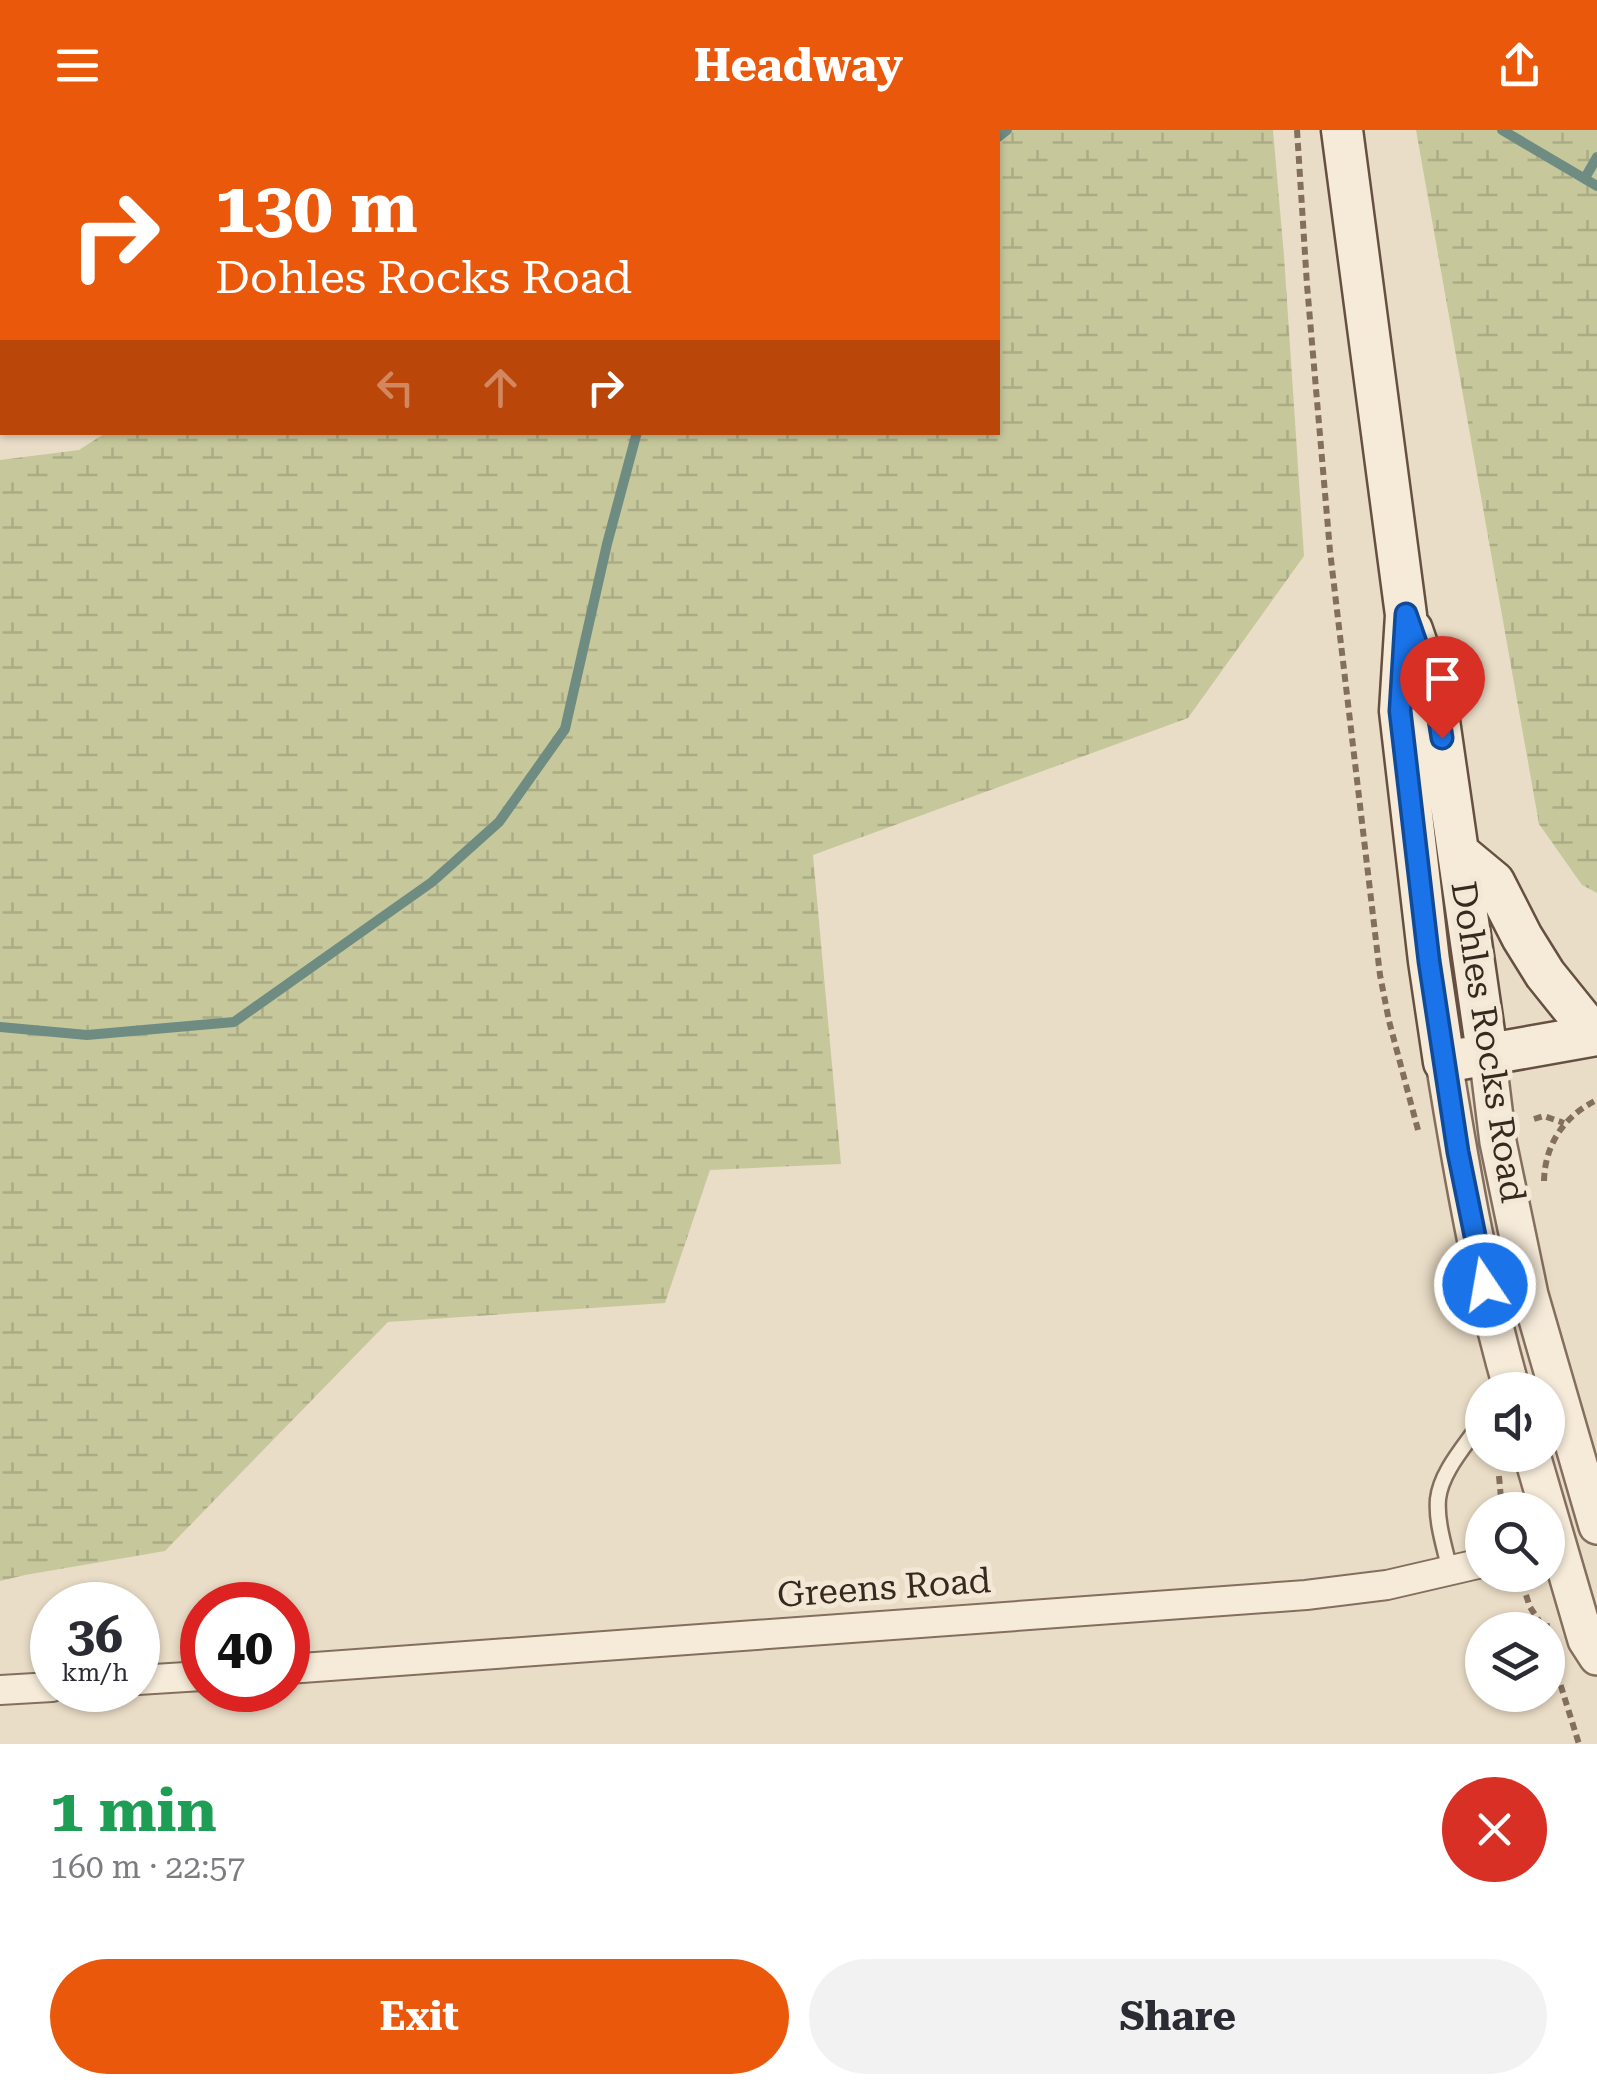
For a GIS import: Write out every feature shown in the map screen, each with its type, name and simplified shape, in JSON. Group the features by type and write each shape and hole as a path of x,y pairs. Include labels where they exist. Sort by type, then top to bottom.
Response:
{"main road":[{"name":"Dohles Rocks Road","path":"1342,130 1406,614 1400,711 1444,1062"},
{"name":"Dohles Rocks Road","path":"1406,614 1436,700 1486,1054"},
{"path":"1444,1062 1595,1035 1545,974 1494,882 1459,853"}],"street":[{"name":"Dohles Rocks Road","path":"1486,1054 1498,1142 1530,1295 1597,1529"},
{"name":"Dohles Rocks Road","path":"1444,1062 1477,1247 1506,1372"},
{"path":"1565,1539 1597,1529"},
{"name":"Greens Road","path":"310,1668 1306,1595 1387,1586 1465,1568"},
{"path":"1565,1578 1586,1640 1597,1657"},
{"path":"0,1690 30,1688"}],"lane":[{"path":"1450,1572 1438,1519 1440,1488 1465,1446"}],"path":[{"path":"1296,130 1330,551 1380,975 1420,1140"},
{"path":"1545,1189 1543,1178 1552,1142 1564,1123 1597,1100"},
{"path":"1534,1119 1544,1116 1564,1123"},
{"path":"1565,1698 1579,1744"}],"green space":[{"path":"1000,130 1273,130 1304,556 1188,718 813,855 841,1164 710,1170 665,1303 388,1322 165,1551 0,1581 0,460 79,450 102,435 1000,435"},
{"path":"1416,130 1597,130 1597,893 1582,885 1539,824"}],"waterway":[{"path":"1000,135 1007,130"},
{"path":"1502,130 1597,186"},
{"path":"1585,178 1597,157"},
{"path":"0,1027 87,1035 234,1022 432,882 499,822 565,729 636,435"}],"route":[{"path":"1442,738 1436,700 1406,614 1400,711 1429,961 1458,1152 1485,1285"}]}
